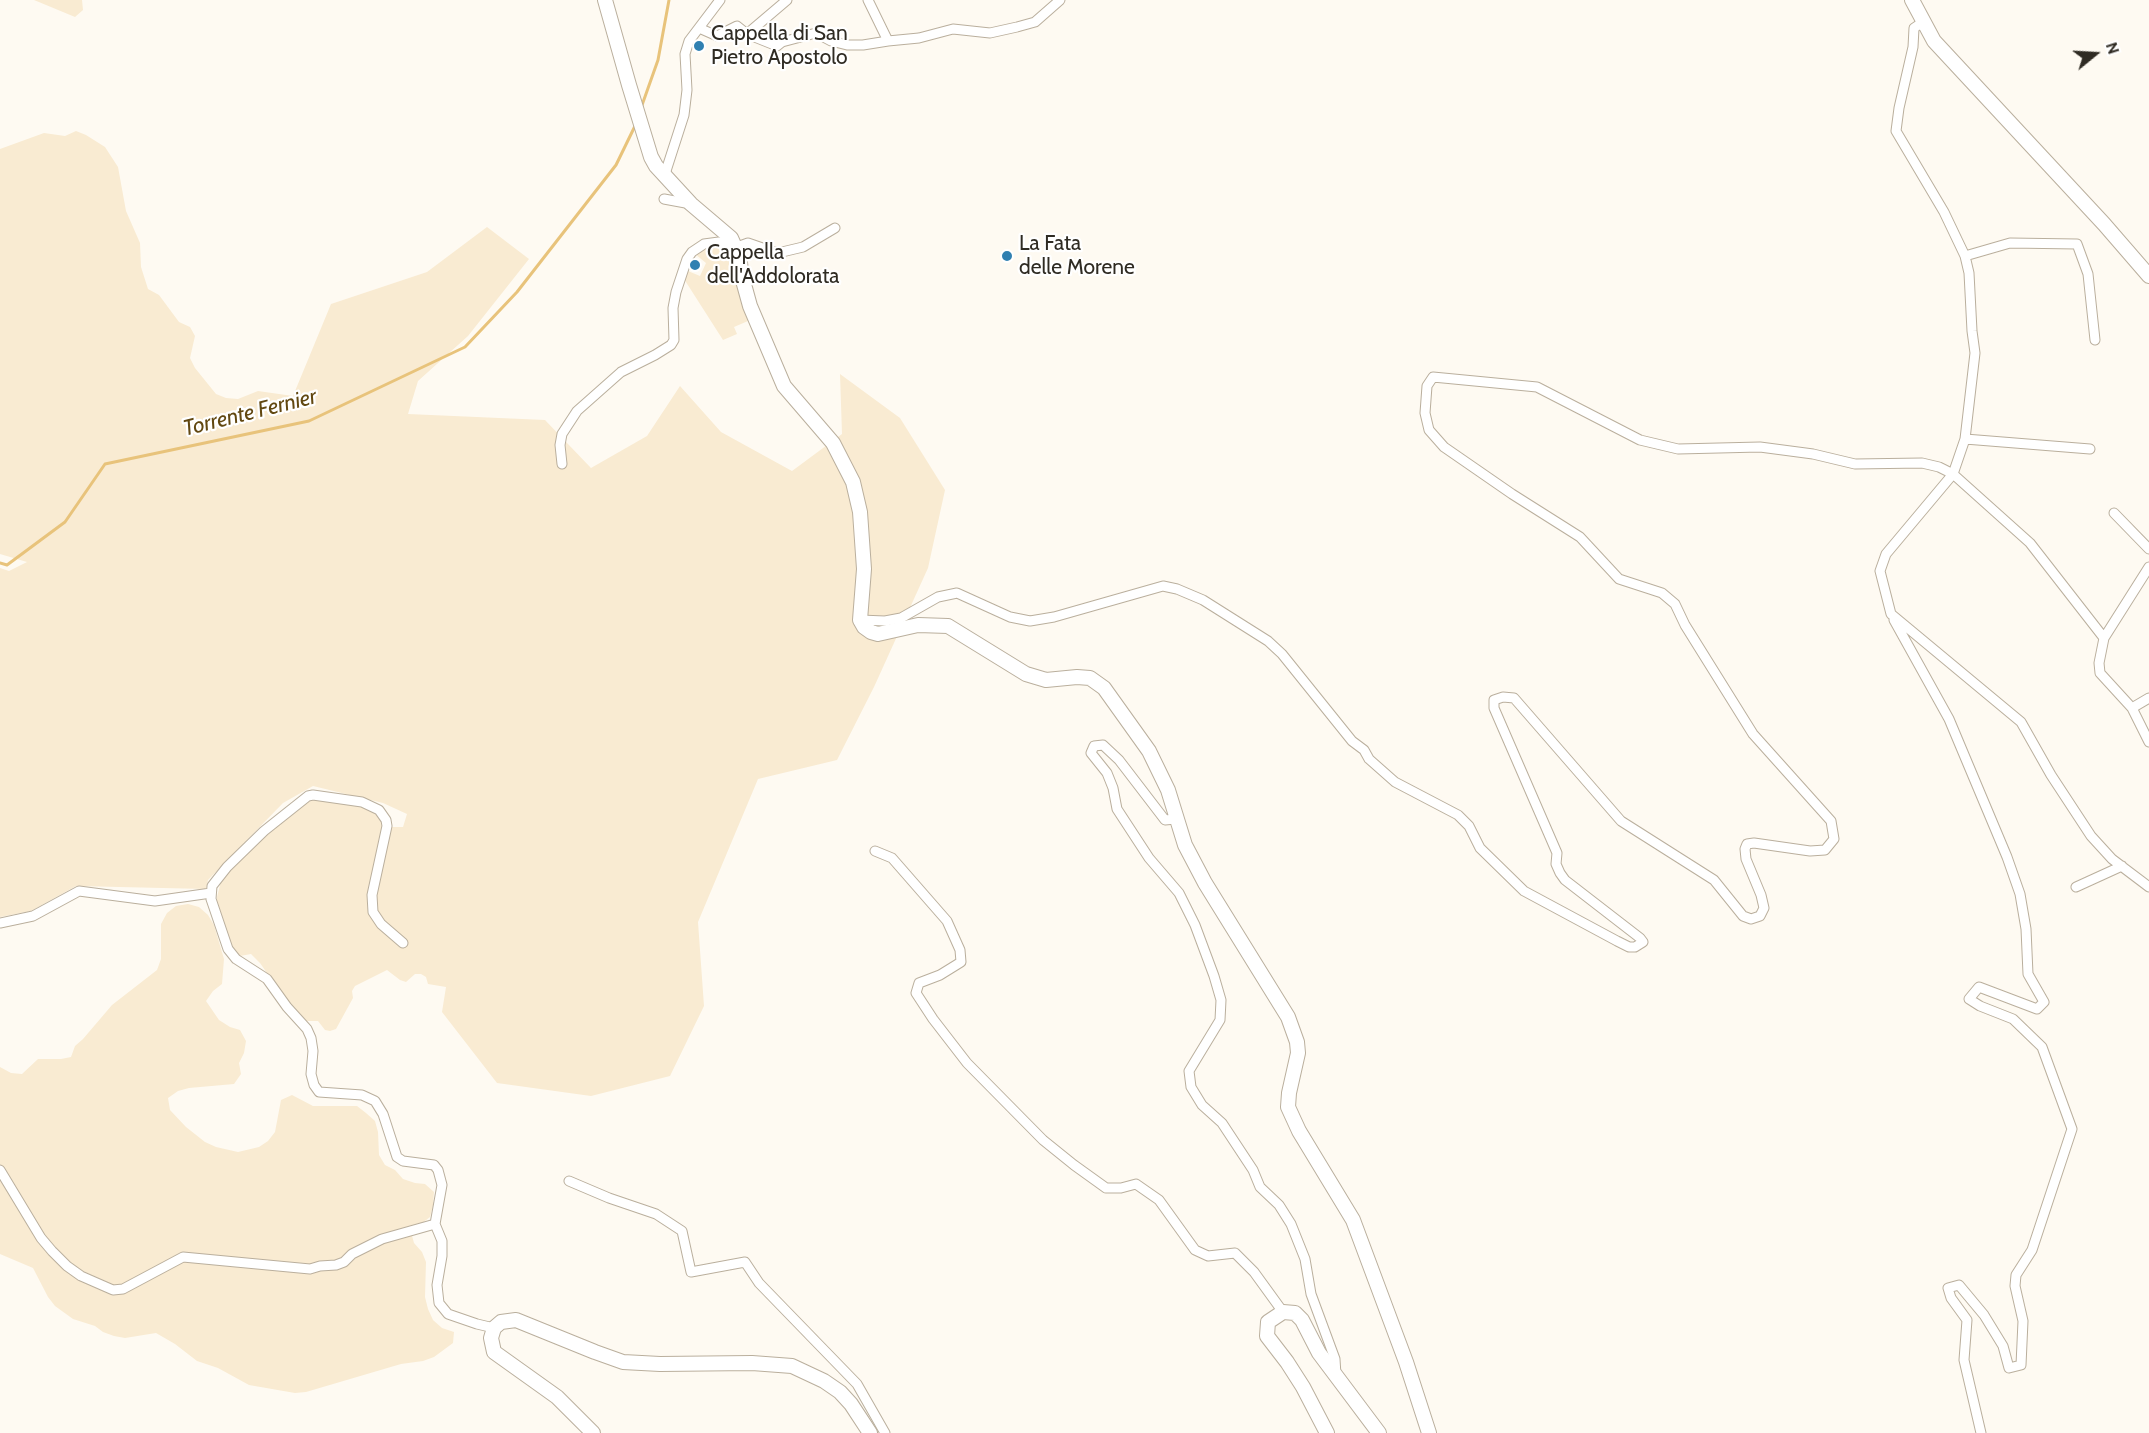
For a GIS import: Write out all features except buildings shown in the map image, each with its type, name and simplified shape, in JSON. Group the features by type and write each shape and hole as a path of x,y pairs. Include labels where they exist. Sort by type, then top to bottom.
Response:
{"street":[{"path":"606,0 651,157 664,177 691,204 726,233 737,247 750,306 784,386 833,443 853,482 860,512 864,569 860,620 864,627 878,634 918,625 948,626 1026,674 1046,680 1090,678 1104,688 1149,751 1168,790 1185,845 1204,882 1288,1017 1297,1042 1298,1053 1288,1107 1299,1131 1353,1220 1406,1362 1429,1433"},
{"path":"664,177 684,115 687,90 685,54 689,41 720,0"},
{"path":"747,34 770,12 787,0"},
{"path":"868,0 888,41"},
{"path":"699,28 717,36 737,26 747,34 777,46 782,42 816,33 831,41 847,45 863,45 919,38 953,29 990,33 1017,27 1035,22 1060,0"},
{"path":"1912,0 1934,41 2104,224 2149,276"},
{"path":"1923,22 1914,28 1913,47 1896,132 1944,212 1965,256 1969,273 1975,353 1965,440 1953,474 1886,554 1880,571 1891,614 1949,719 2007,856 2020,894 2026,929 2028,974 2044,1002 2037,1009 1979,987 1969,999 1980,1006 2013,1019 2042,1047 2072,1129 2032,1250 2016,1275 2015,1286 2023,1321 2022,1365 2009,1368 2003,1346 1984,1315 1959,1285 1948,1288 1951,1298 1966,1320 1964,1360 1981,1433"},
{"path":"664,199 691,204"},
{"path":"737,247 748,243 774,252 782,252 803,247 835,228"},
{"path":"562,464 560,445 562,434 577,411 621,372 671,345 674,334 673,308 676,292 687,259 692,252 704,244 723,243 732,256 735,275 742,277"},
{"path":"1965,256 2010,243 2077,244 2088,274 2096,340"},
{"path":"860,620 885,621 901,618 930,601 957,593 1010,617 1030,621 1054,617 1163,586 1203,600 1268,641 1282,654 1353,741 1364,750 1369,759 1395,782 1458,815 1469,826 1479,848 1524,891 1629,947 1635,947 1643,942 1565,880 1560,873 1556,864 1557,853 1494,708 1494,700 1503,697 1514,699 1622,821 1714,880 1743,916 1751,919 1760,916 1764,908 1746,860 1747,844 1754,843 1810,852 1825,850 1834,839 1831,821 1753,734 1675,604 1662,593 1619,579 1580,537 1444,447 1429,430 1425,413 1427,386 1433,377 1537,387 1640,440 1678,449 1760,447 1813,454 1855,464 1922,463 1939,467 1953,474 2030,543 2104,638"},
{"path":"1965,440 2090,449"},
{"path":"2114,513 2149,549"},
{"path":"2149,567 2104,638 2099,663 2100,673 2132,708 2149,742"},
{"path":"1891,614 2021,722 2051,775 2091,836 2112,859 2149,887"},
{"path":"2132,708 2149,698"},
{"path":"1176,819 1165,820 1119,760 1103,745 1094,746 1090,753 1107,773 1117,809 1149,858 1179,893 1214,976 1221,1000 1220,1020 1189,1071 1191,1087 1202,1105 1222,1123 1253,1170 1260,1187 1278,1205 1291,1224 1305,1259 1311,1294 1335,1359 1336,1378"},
{"path":"403,943 381,924 373,912 372,895 387,826 379,810 362,802 313,795 302,800 264,831 227,867 212,886 211,899 228,949 236,959 267,979 287,1007 307,1029 313,1051 311,1074 319,1092 362,1095 375,1101 383,1114 397,1157 403,1161 434,1165 438,1170 442,1185 435,1224 442,1241 437,1286 439,1304 448,1314 494,1328"},
{"path":"875,851 892,858 947,921 960,950 961,962 940,975 919,983 916,993 967,1062 1043,1140 1082,1171 1106,1188 1121,1188 1136,1184 1159,1200 1196,1250 1208,1256 1235,1253 1254,1272 1283,1312"},
{"path":"2076,887 2122,866"},
{"path":"0,923 33,915 79,891 155,901 211,893"},
{"path":"0,1170 41,1238 52,1251 81,1276 112,1290 123,1289 183,1257 310,1269 336,1265 382,1239 435,1224"},
{"path":"569,1181 656,1214 682,1231 691,1272 745,1262 759,1283 857,1384 885,1433"},
{"path":"1328,1433 1304,1387 1267,1335 1268,1322 1283,1312 1295,1313 1302,1320 1319,1353 1336,1378 1379,1433"},
{"path":"593,1433 557,1396 494,1352 490,1338 494,1328 501,1322 516,1320 623,1362 752,1363 792,1366 824,1381 840,1392 870,1433"}],"shaded area":[{"path":"34,0 82,0 83,10 75,17"},
{"path":"76,131 105,147 118,167 126,211 140,243 141,267 148,289 159,295 179,322 190,327 195,336 190,358 195,368 216,394 226,398 238,399 258,391 293,396 331,304 427,272 487,227 529,259 468,336 418,381 408,414 545,420 591,468 647,436 680,386 721,432 792,471 842,434 840,374 900,418 945,490 928,568 874,687 837,760 758,779 698,922 704,1006 670,1076 591,1096 497,1083 442,1012 446,987 428,984 426,977 421,974 415,974 406,982 387,970 355,986 352,991 353,998 336,1029 325,1030 318,1021 303,1021 260,963 251,954 240,956 232,948 217,908 221,881 258,840 310,800 327,800 363,807 376,813 392,827 403,827 407,814 383,803 313,786 283,803 208,880 206,889 76,886 31,911 0,917 0,568 9,571 27,562 0,554 0,149 44,133 65,136"},
{"path":"713,246 728,252 734,283 739,286 748,321 734,327 737,334 723,340 684,279 688,271 700,276 706,263 695,254 703,248"},
{"path":"188,904 199,907 208,915 214,925 224,959 222,984 206,1001 219,1020 240,1030 246,1041 239,1063 241,1074 234,1084 178,1091 168,1098 170,1110 205,1142 238,1152 259,1147 268,1141 275,1132 281,1100 292,1095 313,1106 357,1106 375,1121 379,1155 385,1165 395,1170 403,1179 425,1184 434,1192 430,1217 411,1232 414,1243 422,1252 426,1262 425,1297 428,1309 433,1320 442,1328 454,1332 453,1343 434,1357 401,1364 306,1392 295,1393 249,1385 218,1368 197,1361 156,1333 125,1338 103,1332 95,1326 73,1319 55,1306 33,1268 0,1254 0,1067 11,1073 22,1074 38,1059 71,1057 75,1046 112,1005 157,970 161,959 161,924 167,913 176,906"}],"waterway":[{"path":"641,108 658,60 669,0"},
{"name":"Torrente Fernier","path":"0,563 7,565 65,522 105,464 309,421 465,347 517,292 616,165 635,126"}],"place":[{"name":"Cappella di San Pietro Apostolo","path":"699,46"},
{"name":"La Fata delle Morene","path":"1007,256"},
{"name":"Cappella dell'Addolorata","path":"695,265"}]}
